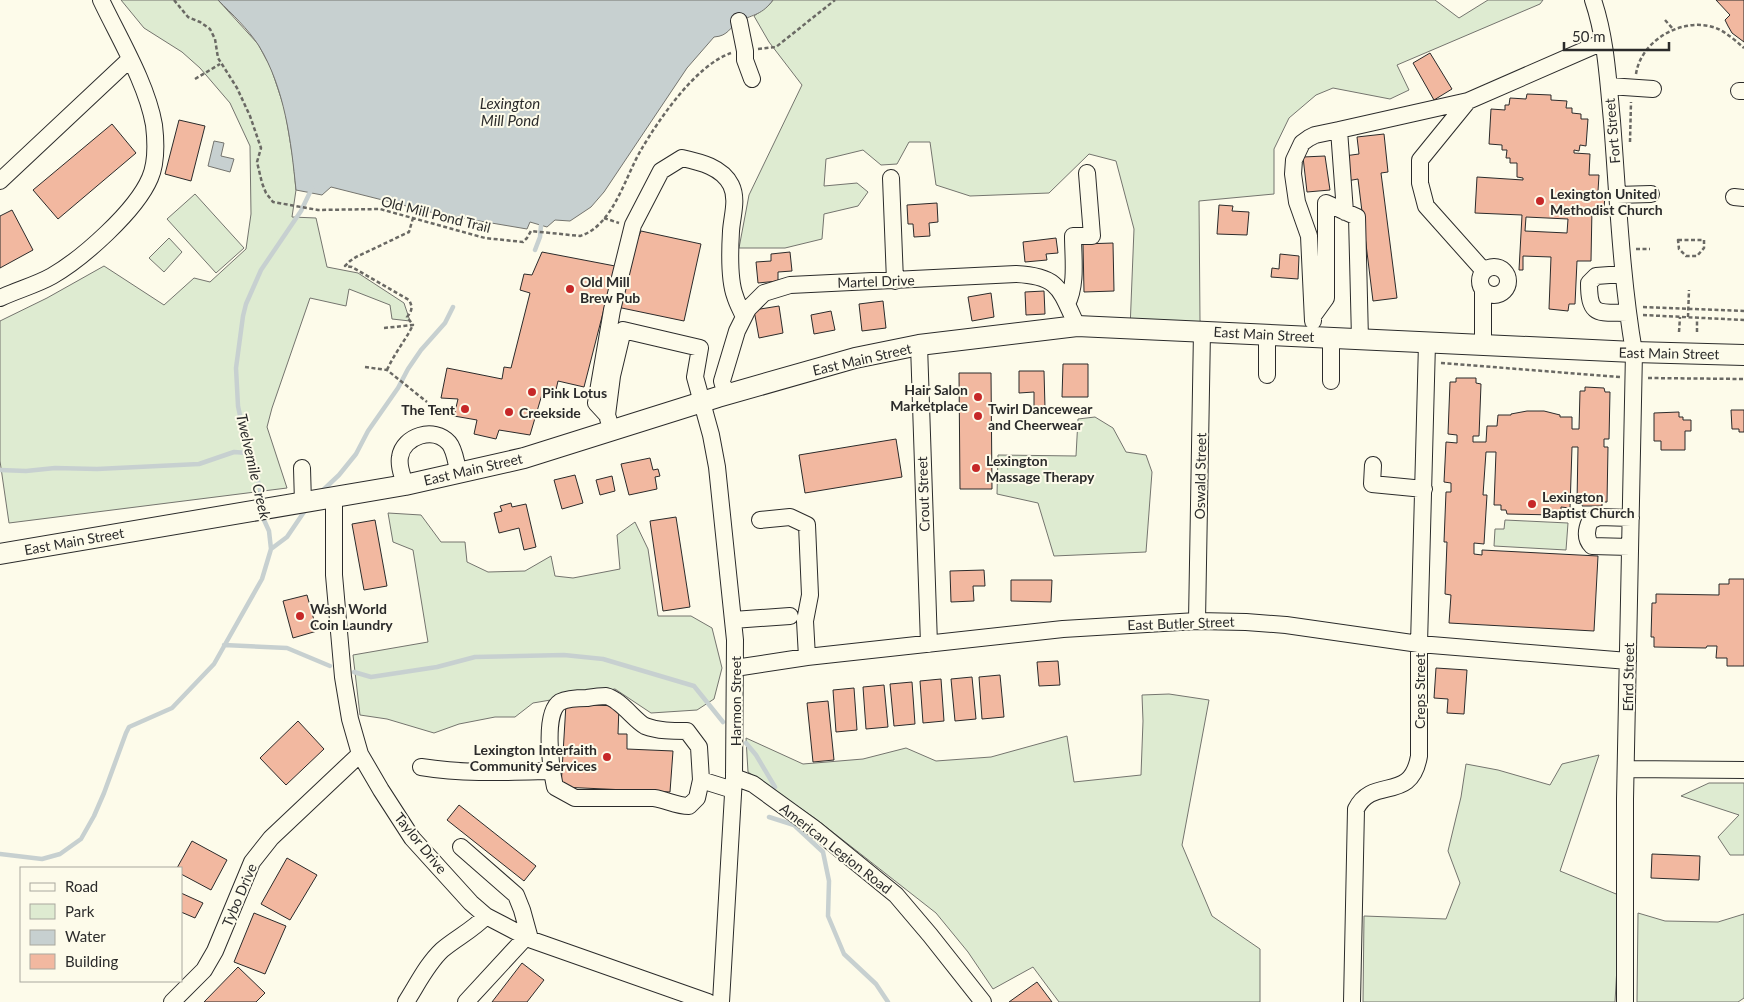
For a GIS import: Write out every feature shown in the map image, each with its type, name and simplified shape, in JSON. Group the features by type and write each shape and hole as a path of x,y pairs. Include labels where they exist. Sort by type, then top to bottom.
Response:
{"main road":[{"name":"East Main Street","path":"0,554 319,500 459,473 524,458 610,423 702,403 855,358 919,345 1077,326 1202,330 1427,343 1634,352 1744,355"}],"street":[{"path":"0,298 53,276 84,254 134,203 151,176 156,145 154,125 147,98 101,0"},
{"name":"Fort Street","path":"1593,0 1599,16 1609,86 1624,274 1635,312 1634,352"},
{"path":"739,21 745,51 744,60 752,79"},
{"path":"1331,381 1322,337 1313,316 1309,236 1297,202 1293,174 1294,160 1302,143 1315,135 1468,101 1603,42"},
{"path":"0,181 130,60"},
{"path":"1609,86 1653,89"},
{"path":"1468,101 1420,160 1420,183 1426,206 1484,271"},
{"path":"1339,130 1351,215 1360,339"},
{"path":"610,423 596,403 612,310 632,225 661,171 682,158 701,162 712,167 726,178 732,186 734,202 731,230 731,262 734,295 744,317"},
{"path":"1066,304 1073,284 1073,236 1092,236 1087,173"},
{"path":"890,178 895,281"},
{"path":"1617,195 1651,194"},
{"path":"1326,207 1351,215"},
{"path":"1309,236 1326,207"},
{"path":"1313,316 1326,298 1326,207"},
{"path":"1493,267 1502,269 1509,282 1505,291 1497,296 1488,294 1483,290 1480,279 1484,271 1493,267"},
{"name":"Martel Drive","path":"726,395 722,381 737,331 748,308 764,293 790,285 1016,274 1032,275 1047,279 1059,289 1077,326"},
{"path":"1624,274 1593,278 1589,284 1590,302 1594,310 1600,312 1635,312"},
{"path":"1483,290 1483,345"},
{"name":"Harmon Street","path":"610,423 612,376 623,330 700,348 695,377 712,435 717,467 733,620 736,668 734,783 721,1002"},
{"name":"Oswald Street","path":"1196,621 1202,330"},
{"path":"1267,375 1268,334"},
{"name":"Creps Street","path":"1352,1002 1356,809 1360,800 1366,795 1405,784 1413,776 1419,756 1427,343"},
{"name":"Crout Street","path":"919,345 929,644"},
{"name":"Efird Street","path":"1625,1002 1626,769 1634,352"},
{"path":"406,484 400,465 403,446 414,438 425,434 439,436 450,444 459,473"},
{"path":"1373,465 1372,484 1424,489"},
{"name":"Taylor Drive","path":"302,468 319,500 334,575 343,677 350,719 360,754 412,838 471,903 486,916 528,938 708,1002"},
{"path":"760,520 790,518 807,525 810,595 805,621 807,657"},
{"path":"1630,518 1599,518 1590,521 1587,529 1587,540 1592,546 1630,547"},
{"path":"733,620 790,616"},
{"name":"East Butler Street","path":"736,668 807,657 1063,629 1196,621 1286,625 1420,644 1628,661"},
{"path":"607,696 629,711 644,725 668,731 687,731 699,747 701,780 698,798 689,806 677,806 664,799 654,798 575,798 555,787 552,771 550,722 554,708 561,702 573,698 607,696"},
{"name":"Tybo Drive","path":"172,1002 204,970 215,951 252,862 266,844 360,754"},
{"path":"421,767 446,771 491,773 552,771"},
{"path":"1626,769 1744,770"},
{"name":"American Legion Road","path":"701,780 753,784 807,824 896,895 930,934 983,1002"},
{"path":"461,847 516,895 522,910 528,938 466,1002"},
{"path":"413,999 433,961 442,951 476,927 486,916"}],"path":[{"name":"Old Mill Pond Trail","path":"174,0 188,17 210,29 215,39 220,64 237,88 261,148 258,162 264,188 273,202 318,210 380,209 484,238 523,242 530,231 580,236 587,234 612,206 644,144 662,117 702,71 722,56 776,47 836,0"},
{"path":"1665,20 1674,30"},
{"path":"1635,78 1639,61 1647,50 1662,36 1674,30 1695,25 1708,26 1723,31 1744,48"},
{"path":"195,78 220,64"},
{"path":"413,325 407,317 411,312 412,305 409,300 352,267 346,266 356,257 410,232 414,218"},
{"path":"1678,240 1704,240 1702,251 1694,257 1686,256 1679,249 1678,240"},
{"path":"1632,249 1650,249"},
{"path":"1688,317 1689,290"},
{"path":"1650,307 1650,316"},
{"path":"1635,312 1650,307 1744,311"},
{"path":"1676,308 1676,317"},
{"path":"1701,309 1701,318"},
{"path":"1722,318 1723,310"},
{"path":"1635,312 1650,316 1744,320"},
{"path":"1679,332 1680,317"},
{"path":"1697,318 1697,332"},
{"path":"384,328 413,325"},
{"path":"387,370 413,325"},
{"path":"1439,363 1570,374 1744,379"},
{"path":"366,367 387,370 427,402"}],"green space":[{"path":"121,0 218,0 258,44 271,68 285,110 296,190 292,217 316,218 327,267 358,273 404,303 410,321 392,319 390,305 349,289 346,306 310,298 267,427 287,488 9,523 0,461 0,321 47,298 104,266 164,305 194,278 210,282 246,249 251,214 250,146 230,103 200,68 182,52 144,28"},
{"path":"773,0 1435,0 1459,18 1488,0 1543,0 1540,4 1397,65 1409,90 1390,99 1333,88 1316,95 1289,118 1274,149 1274,194 1199,201 1200,320 1202,331 1130,329 1134,229 1116,161 1089,154 1049,193 970,196 936,185 930,142 909,142 897,164 881,165 863,150 826,159 824,186 857,183 868,192 858,206 824,214 822,239 785,248 739,248 749,195 802,85 769,42 754,16"},
{"path":"195,194 244,248 216,273 167,219"},
{"path":"169,238 182,252 164,272 149,258"},
{"path":"1095,417 1113,428 1126,452 1146,455 1152,472 1146,552 1054,556 1038,503 997,494 998,455 1076,456 1078,419"},
{"path":"388,513 421,515 441,542 465,542 467,562 488,572 525,571 551,556 555,576 573,578 620,569 617,535 635,522 648,549 658,616 691,616 712,628 722,668 714,699 697,710 651,713 615,689 533,703 515,717 495,717 459,724 434,733 387,719 360,715 353,655 428,642 413,550 393,542"},
{"path":"1505,520 1568,523 1566,550 1494,546 1495,529 1504,529"},
{"path":"1169,694 1209,700 1182,845 1212,916 1260,949 1260,1002 1059,1002 1033,967 993,989 968,952 936,913 816,819 748,772 746,738 803,764 863,759 906,748 936,761 991,757 1067,736 1074,782 1141,775 1142,695"},
{"path":"1599,755 1560,871 1621,896 1615,1002 1363,1002 1364,916 1446,919 1460,883 1448,851 1461,797 1466,764 1498,770 1550,785 1562,764"},
{"path":"1709,783 1744,783 1744,855 1730,855 1718,837 1739,815 1681,796"},
{"path":"1638,913 1665,921 1718,922 1744,914 1744,998 1738,1002 1637,1002"}],"water":[{"name":"Lexington Mill Pond","path":"218,0 773,0 761,11 736,23 723,35 714,37 687,68 604,192 591,207 570,221 555,220 547,227 530,222 527,229 438,214 331,187 322,195 296,190 289,134 275,80 255,40"},
{"path":"214,141 224,143 221,156 234,159 230,172 208,166"}],"building":[{"path":"1716,0 1744,0 1744,42 1732,33 1725,20 1730,15"},
{"path":"1430,53 1452,89 1434,100 1413,63"},
{"name":"Lexington United Methodist Church","path":"1527,94 1551,95 1551,100 1567,101 1566,108 1572,108 1572,113 1581,114 1581,119 1588,119 1586,146 1580,145 1579,151 1574,150 1574,153 1590,154 1589,175 1599,175 1598,191 1596,191 1596,194 1605,194 1604,210 1594,210 1592,208 1591,261 1577,261 1575,304 1569,304 1568,311 1549,309 1551,257 1523,256 1523,270 1519,270 1522,215 1475,213 1477,177 1523,180 1523,178 1517,177 1517,163 1510,163 1510,158 1506,158 1507,150 1502,150 1502,145 1489,144 1491,109 1505,110 1505,105 1509,105 1510,98 1526,99","holes":["1526,217 1568,219 1567,233 1525,231"]},
{"path":"179,120 205,126 191,181 165,174"},
{"path":"112,124 136,153 58,219 33,190"},
{"path":"1384,134 1388,172 1381,173 1397,298 1373,301 1358,179 1347,181 1344,156 1359,154 1357,137"},
{"path":"1325,156 1330,190 1307,192 1303,157"},
{"path":"937,203 938,222 929,223 930,236 914,237 913,224 908,224 907,205"},
{"path":"1219,205 1233,206 1232,211 1249,212 1247,235 1217,234"},
{"path":"12,210 33,250 0,268 0,216"},
{"path":"641,231 701,244 684,321 617,307 626,265"},
{"path":"1056,238 1058,253 1046,254 1047,260 1025,262 1023,242"},
{"path":"1113,243 1114,291 1084,292 1083,244"},
{"path":"542,252 615,266 584,387 558,381 555,394 543,391 530,435 499,430 496,439 474,434 477,420 454,416 458,399 441,398 447,368 502,379 504,367 511,368 530,293 520,290 524,274 532,275"},
{"path":"790,252 792,271 778,272 778,281 758,283 756,262 771,261 771,254"},
{"path":"1280,254 1299,256 1298,279 1271,277 1272,268 1279,269"},
{"path":"1044,291 1045,314 1026,315 1025,292"},
{"path":"991,293 994,317 972,321 968,297"},
{"path":"883,301 886,328 862,331 859,304"},
{"path":"779,306 783,333 759,338 754,310"},
{"path":"831,311 835,330 814,334 811,315"},
{"path":"1063,364 1088,364 1088,397 1062,397"},
{"path":"1019,371 1044,371 1045,408 1034,409 1034,392 1019,393"},
{"path":"959,373 991,373 992,489 960,489"},
{"name":"Lexington Baptist Church","path":"1456,378 1476,378 1476,383 1481,384 1479,436 1473,436 1473,442 1486,442 1487,426 1497,426 1498,415 1511,415 1527,411 1544,411 1560,415 1560,417 1572,417 1572,429 1579,429 1580,391 1585,391 1585,387 1604,388 1605,392 1610,392 1609,439 1604,439 1604,447 1608,447 1607,502 1602,502 1602,506 1582,506 1582,502 1577,502 1578,447 1572,447 1570,508 1561,507 1561,511 1555,511 1555,515 1507,514 1506,510 1501,510 1501,505 1494,505 1496,452 1486,452 1483,495 1487,495 1484,544 1474,543 1474,554 1482,555 1482,550 1598,556 1594,631 1449,623 1451,595 1445,594 1447,542 1444,542 1446,492 1451,492 1451,483 1444,482 1446,442 1457,443 1457,435 1448,434 1450,382 1456,382"},
{"path":"1731,410 1744,410 1744,432 1739,432 1739,429 1732,429"},
{"path":"1679,412 1679,417 1683,417 1683,420 1691,420 1691,431 1685,431 1685,450 1661,450 1661,441 1654,441 1654,413"},
{"path":"896,439 902,477 805,493 799,455"},
{"path":"650,458 653,470 658,469 660,476 655,477 657,489 629,495 621,464"},
{"path":"575,475 583,503 562,509 554,480"},
{"path":"612,476 615,491 600,495 596,480"},
{"path":"511,503 512,507 526,504 536,547 524,550 519,528 499,533 494,513 502,511 500,506"},
{"path":"676,517 690,607 663,611 650,521"},
{"path":"375,520 387,586 364,590 352,524"},
{"path":"984,570 985,586 973,586 974,601 951,602 950,571"},
{"path":"1729,579 1744,579 1744,666 1727,666 1727,658 1716,658 1717,646 1707,646 1706,648 1654,647 1654,637 1651,637 1652,603 1656,603 1656,594 1719,595 1719,584 1729,584"},
{"path":"1011,580 1052,580 1051,602 1011,601"},
{"name":"Wash World Coin Laundry","path":"307,595 317,631 293,638 283,601"},
{"path":"1058,661 1060,685 1039,686 1037,662"},
{"path":"1436,668 1467,670 1464,714 1447,713 1448,699 1434,698"},
{"path":"1000,675 1004,717 982,719 979,677"},
{"path":"972,677 976,719 955,721 951,679"},
{"path":"941,679 944,721 923,723 920,681"},
{"path":"912,682 915,724 894,726 890,684"},
{"path":"884,685 888,727 866,729 863,687"},
{"path":"854,688 857,730 836,732 833,690"},
{"path":"828,701 834,760 813,762 807,703"},
{"path":"566,704 619,706 618,734 627,734 627,749 673,751 670,792 561,787"},
{"path":"298,721 324,749 286,785 260,758"},
{"path":"459,805 536,866 524,881 447,820"},
{"path":"192,841 227,860 211,890 182,875 182,867 178,867"},
{"path":"1652,854 1700,856 1699,880 1651,878"},
{"path":"287,858 317,875 290,920 261,904"},
{"path":"182,893 203,903 195,918 182,912"},
{"path":"254,913 286,926 265,974 234,962"},
{"path":"522,963 544,980 527,1002 492,1002"},
{"path":"238,967 265,993 256,1002 204,1002"},
{"path":"1037,982 1052,1002 1009,1002"}],"waterway":[{"name":"Twelvemile Creek","path":"264,504 254,466 248,453 238,406 236,368 243,316 246,304 261,270 301,211 312,188"},
{"path":"535,250 540,237 541,225"},
{"path":"321,492 339,475 356,454 368,431 398,388 408,369 421,350 445,323 453,307"},
{"path":"0,470 97,469 199,464 234,452 248,453"},
{"path":"271,549 287,537 306,509"},
{"name":"Twelvemile Creek","path":"0,854 42,859 60,854 81,839 104,793 129,727 172,708 214,664 262,579 271,549 269,531 264,520 265,515"},
{"path":"224,645 287,648 330,666"},
{"path":"354,672 371,677 437,667 475,657 564,655 603,659 694,686 723,722"},
{"path":"746,743 756,755 775,787"},
{"path":"769,817 794,825 823,852 829,881 828,916 844,954 876,984 888,1002"}],"place":[{"name":"Lexington United Methodist Church","path":"1540,201"},
{"name":"Old Mill Brew Pub","path":"570,289"},
{"name":"Pink Lotus","path":"532,392"},
{"name":"Hair Salon Marketplace","path":"978,397"},
{"name":"The Tent","path":"465,409"},
{"name":"Creekside","path":"509,412"},
{"name":"Twirl Dancewear and Cheerwear","path":"978,416"},
{"name":"Lexington Massage Therapy","path":"976,468"},
{"name":"Lexington Baptist Church","path":"1532,504"},
{"name":"Wash World Coin Laundry","path":"300,616"},
{"name":"Lexington Interfaith Community Services","path":"607,757"}]}
